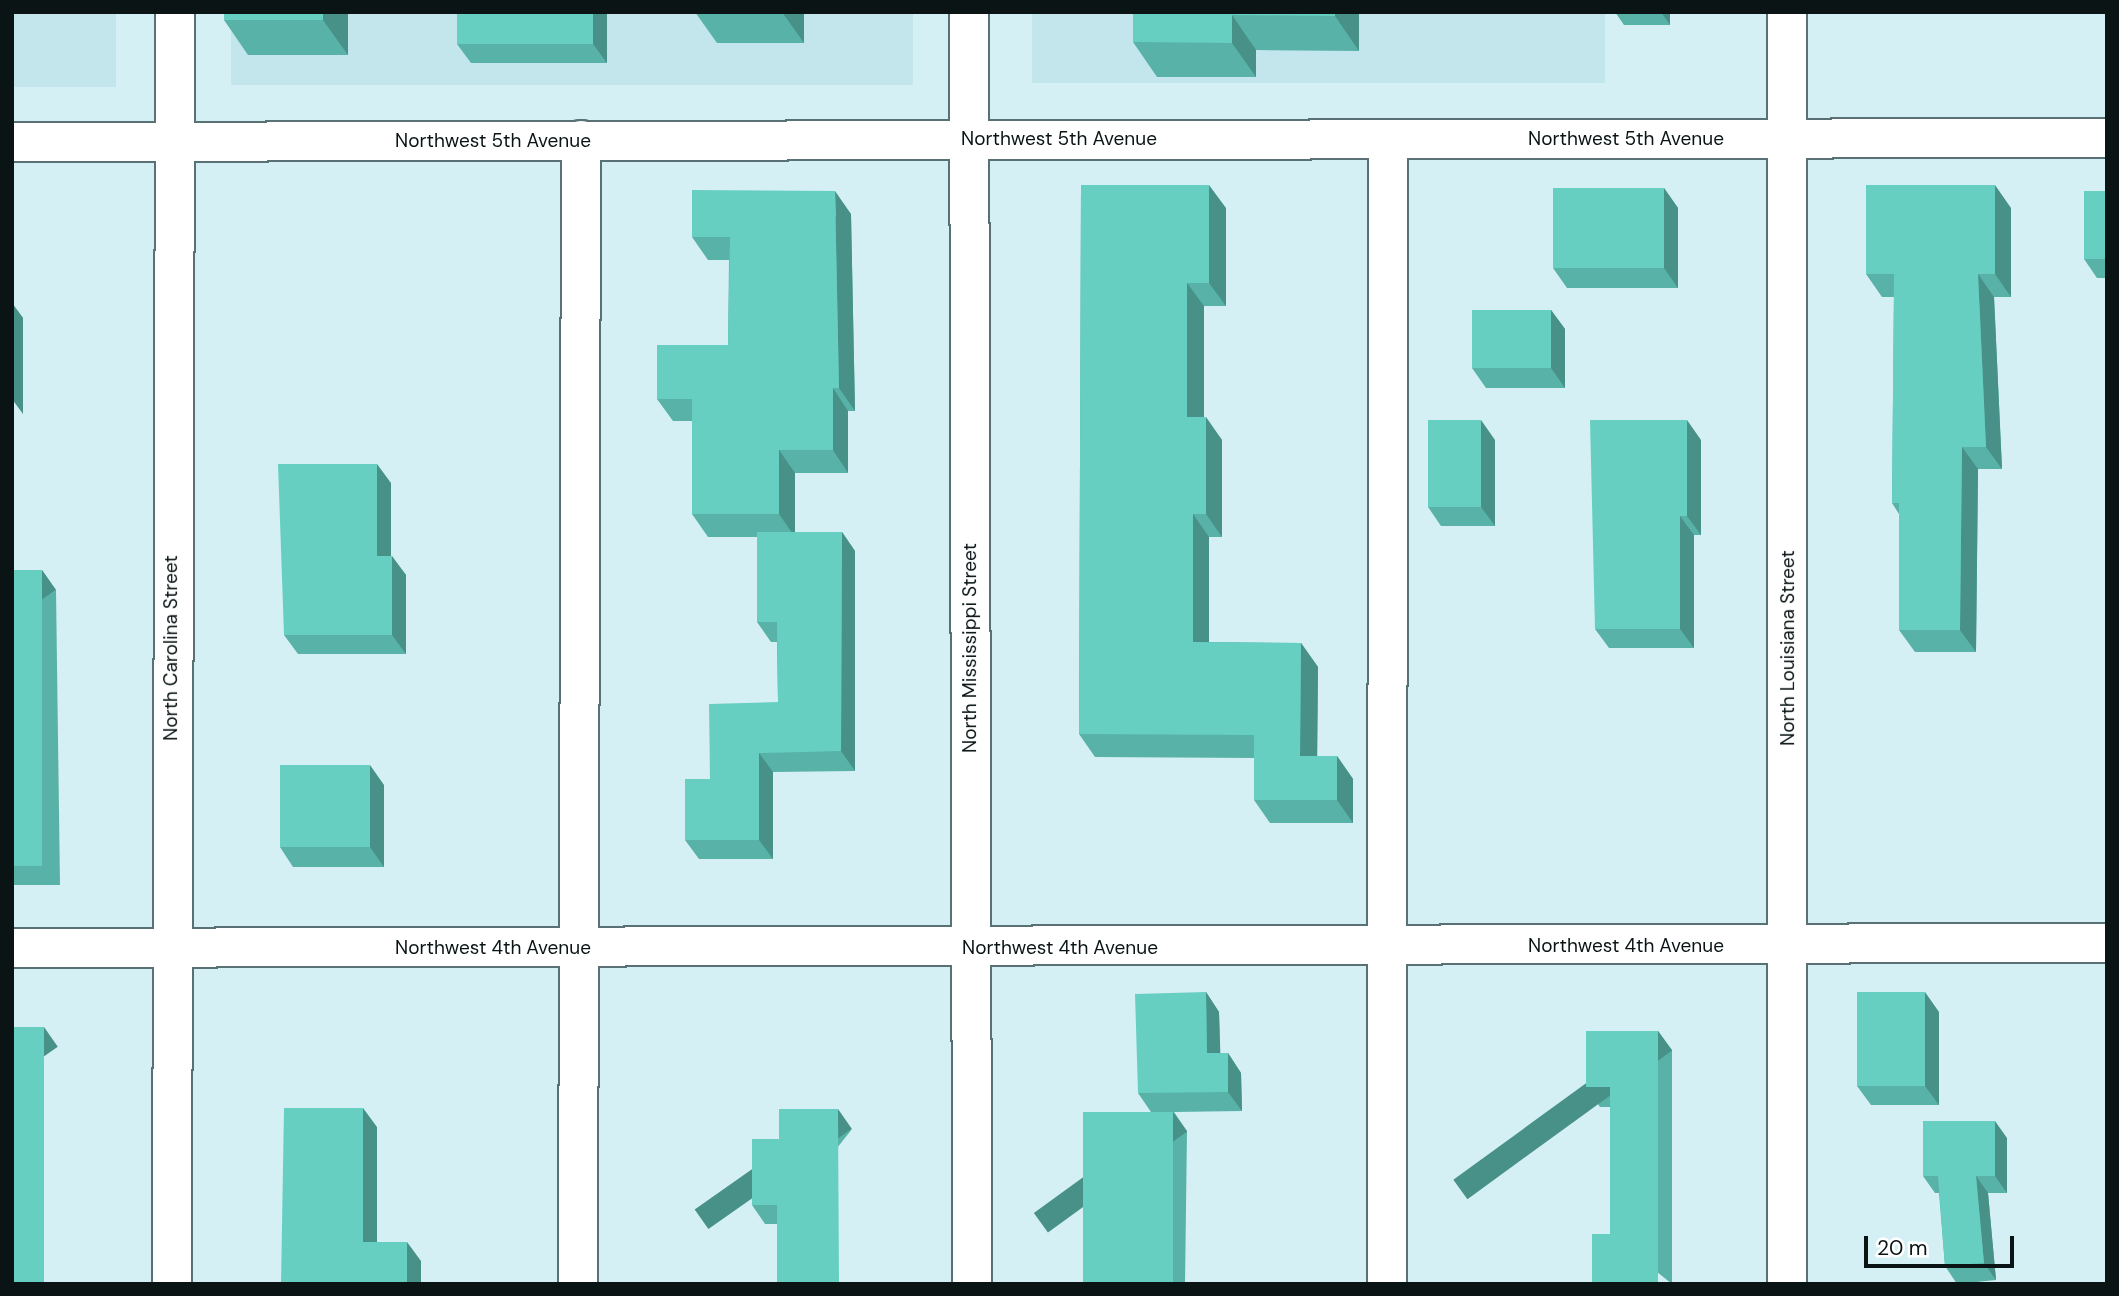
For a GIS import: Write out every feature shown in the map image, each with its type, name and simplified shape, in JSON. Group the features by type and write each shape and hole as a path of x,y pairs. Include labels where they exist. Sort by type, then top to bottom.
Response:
{"street":[{"name":"North Carolina Street","path":"172,1284 169,948 175,12"},
{"name":"North Mississippi Street","path":"969,12 972,1284"},
{"name":"North Louisiana Street","path":"1787,12 1787,1284"},
{"name":"Northwest 5th Avenue","path":"12,142 2107,138"},
{"path":"1387,1284 1388,139"},
{"path":"578,1284 581,140"},
{"name":"Northwest 4th Avenue","path":"12,948 971,949 2107,943"}],"shaded area":[{"path":"12,12 116,12 116,87 12,87"},
{"path":"231,12 913,12 913,85 231,85"},
{"path":"1032,12 1605,12 1605,83 1032,83"}],"building":[{"path":"224,12 323,12 323,20 224,20"},
{"path":"457,12 593,12 593,44 457,44"},
{"path":"1133,12 1335,12 1335,16 1232,15 1232,43 1133,42"},
{"path":"1081,185 1209,185 1209,283 1187,283 1187,417 1206,417 1206,514 1193,514 1193,642 1301,643 1300,756 1337,756 1337,800 1254,800 1254,735 1079,734"},
{"path":"1866,185 1995,185 1995,274 1978,274 1986,447 1962,447 1960,630 1899,630 1899,503 1892,503 1894,274 1866,274"},
{"path":"1553,188 1664,188 1664,268 1553,268"},
{"path":"692,190 835,191 839,388 833,388 833,450 779,450 779,514 692,514 692,399 657,399 657,345 728,345 730,237 692,237"},
{"path":"2084,191 2107,191 2107,259 2084,259"},
{"path":"1472,310 1551,310 1551,368 1472,368"},
{"path":"1428,420 1481,420 1481,507 1428,507"},
{"path":"1590,420 1687,420 1687,516 1680,516 1680,629 1595,629"},
{"path":"278,464 377,464 377,556 392,556 392,635 284,635"},
{"path":"757,532 842,532 841,751 759,753 759,840 685,840 685,779 710,779 709,704 778,702 777,622 757,622"},
{"path":"12,570 42,570 42,866 12,866"},
{"path":"280,765 370,765 370,847 280,847"},
{"path":"1206,992 1207,1053 1228,1053 1228,1092 1138,1093 1135,994"},
{"path":"1857,992 1925,992 1925,1086 1857,1086"},
{"path":"12,1027 44,1027 44,1284 12,1284"},
{"path":"1586,1031 1658,1031 1658,1284 1592,1284 1592,1234 1610,1234 1610,1087 1586,1087"},
{"path":"284,1108 363,1108 363,1242 407,1242 407,1284 281,1284"},
{"path":"779,1109 838,1109 839,1284 777,1284 777,1205 752,1205 752,1139 779,1139"},
{"path":"1083,1112 1173,1112 1173,1284 1083,1284"},
{"path":"1923,1121 1995,1121 1995,1176 1976,1176 1984,1263 1945,1266 1938,1176 1923,1176"}]}
